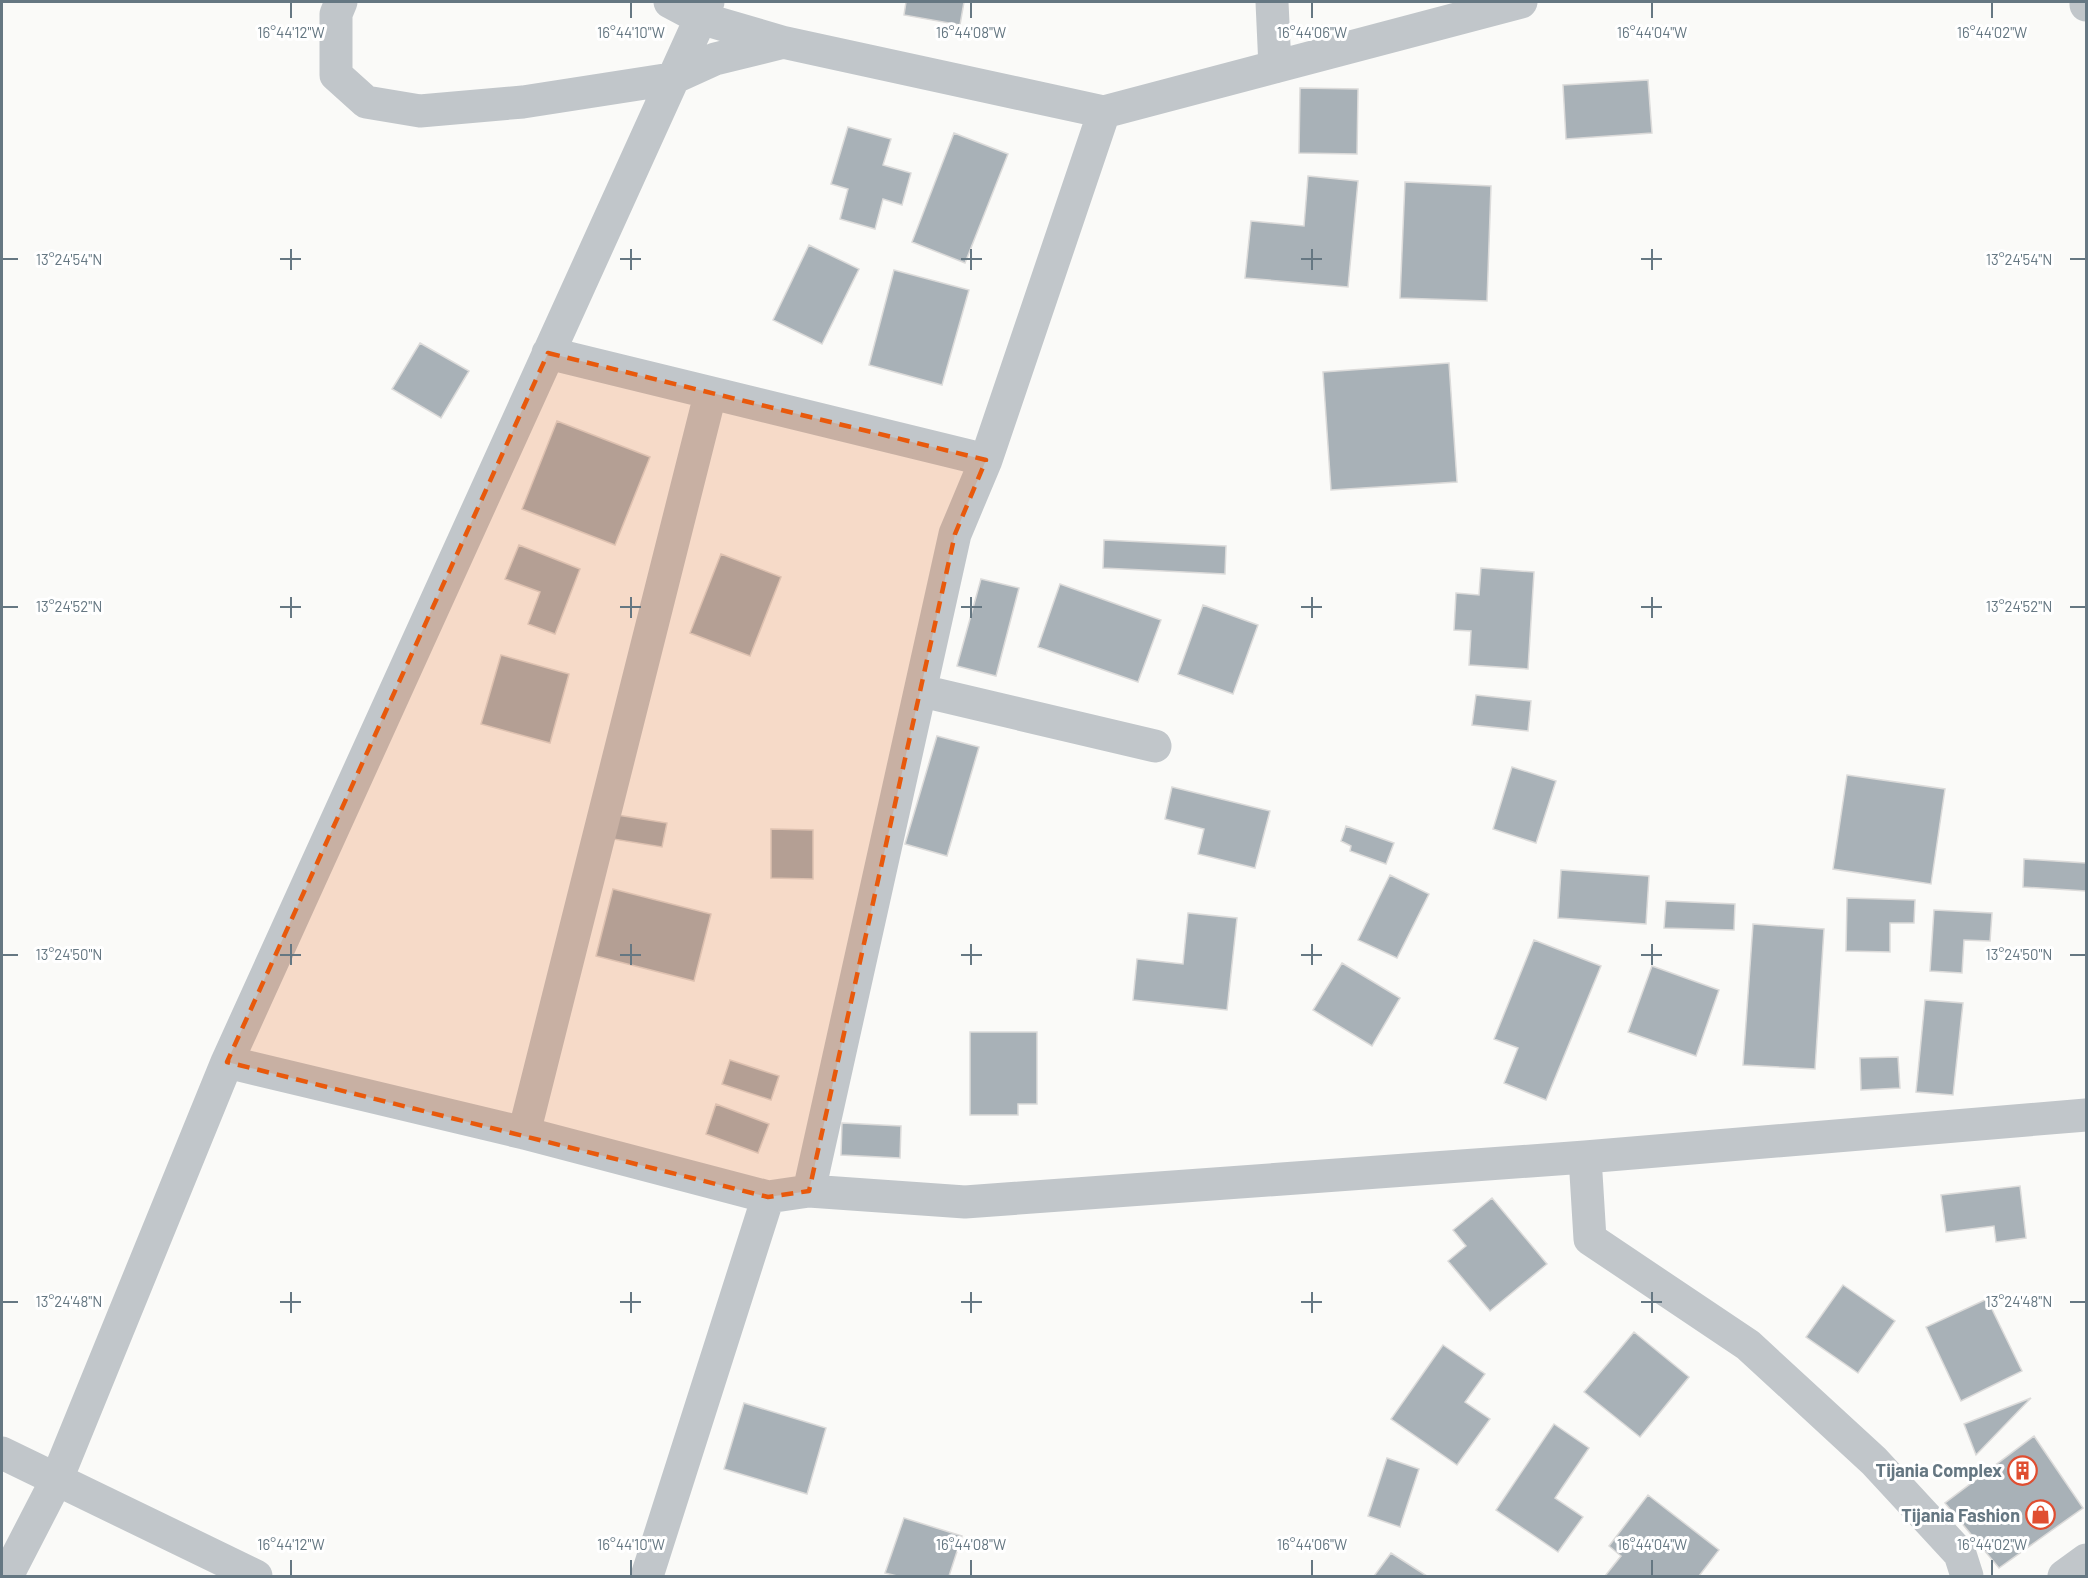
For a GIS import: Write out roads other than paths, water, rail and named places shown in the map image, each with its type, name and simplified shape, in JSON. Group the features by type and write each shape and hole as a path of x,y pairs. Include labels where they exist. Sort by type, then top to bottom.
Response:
{"street":[{"path":"341,2 336,14 336,75 366,102 420,111 523,102 671,79 715,59 782,42"},
{"path":"670,2 704,10 782,42 1104,112 1521,2"},
{"path":"1272,2 1275,67"},
{"path":"7,1576 56,1481 227,1062 704,10"},
{"path":"809,1191 922,691 955,534 986,460 1104,112"},
{"path":"548,353 710,395 986,460"},
{"path":"524,1133 710,395"},
{"path":"922,691 1155,746"},
{"path":"227,1062 524,1133 768,1197 809,1191 965,1202 1585,1157 2086,1115"},
{"path":"1585,1157 1590,1239 1748,1345 1874,1461 1960,1554 1967,1576"},
{"path":"646,1576 768,1197"},
{"path":"2,1453 256,1576"},
{"path":"2064,1576 2086,1560"}],"place":[{"name":"Tijania Complex","path":"2023,1470"},
{"name":"Tijania Fashion","path":"2041,1515"}]}
